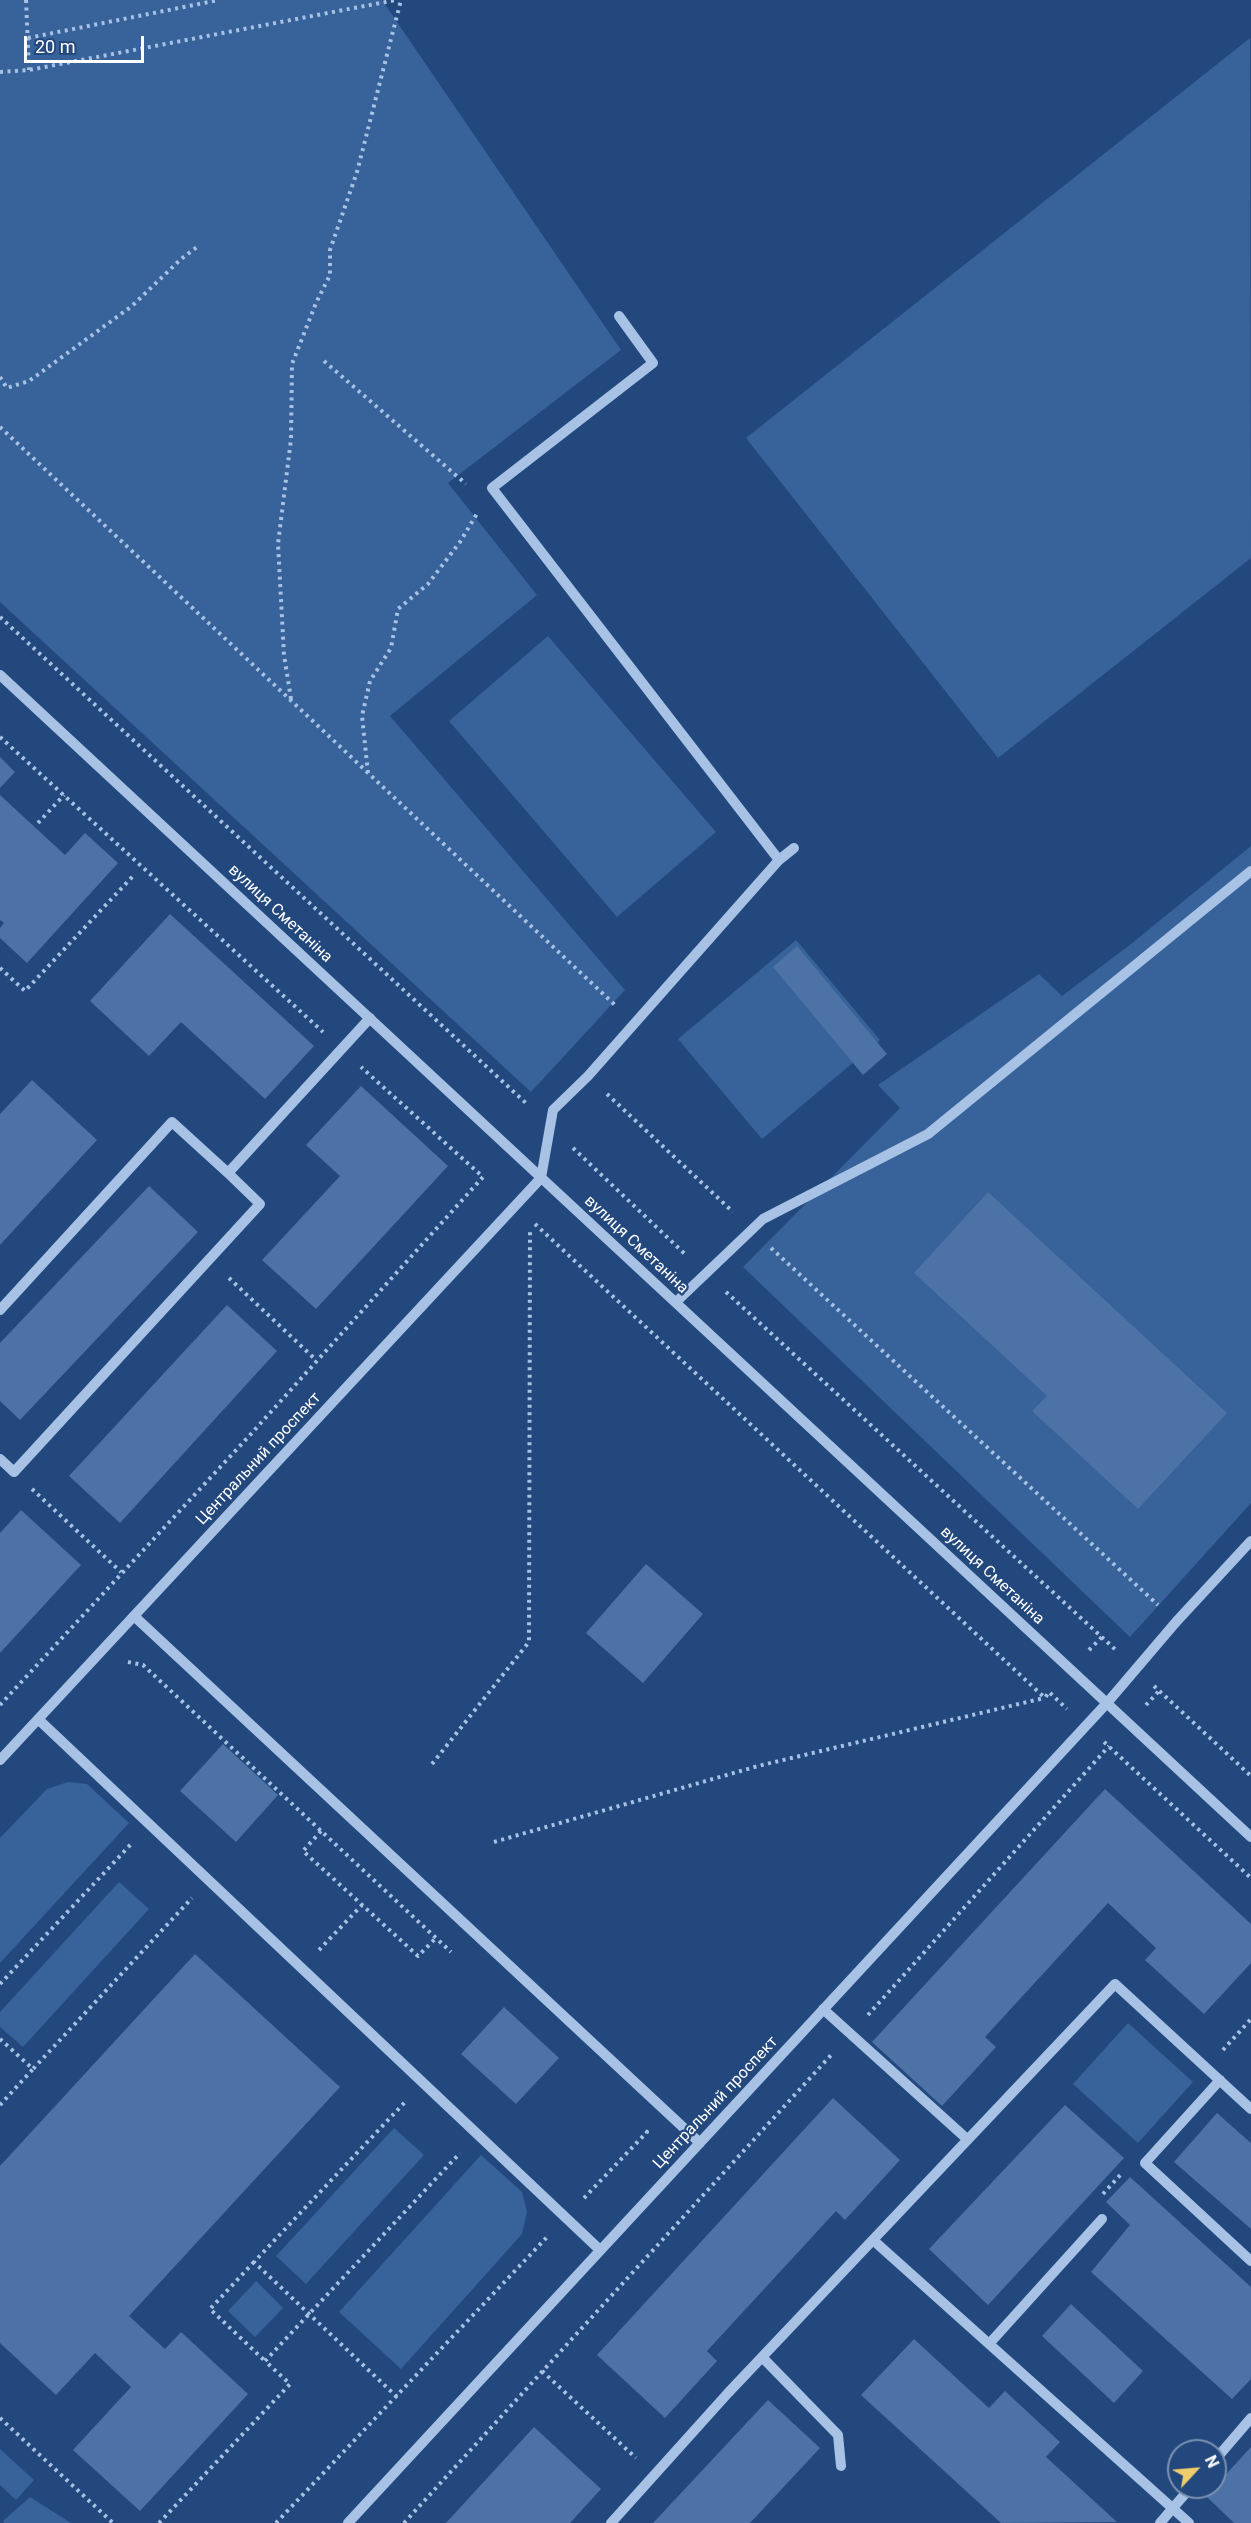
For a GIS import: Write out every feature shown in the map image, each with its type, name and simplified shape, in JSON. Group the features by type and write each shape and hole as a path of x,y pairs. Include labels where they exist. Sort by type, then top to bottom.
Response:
{"street":[{"path":"619,316 653,363 492,488 779,860"},
{"name":"вулиця Сметаніна","path":"0,675 1251,1837"},
{"path":"541,1178 554,1110 588,1076 779,860 794,848"},
{"path":"676,1302 763,1220 928,1134 1251,871"},
{"path":"228,1173 370,1018"},
{"path":"0,1310 172,1122 260,1204 14,1472 0,1459"},
{"name":"Центральний проспект","path":"0,1760 541,1178"},
{"name":"Центральний проспект","path":"348,2523 1107,1703 1176,1622 1251,1541"},
{"path":"134,1616 700,2143"},
{"path":"38,1719 600,2250"},
{"path":"611,2523 762,2357 1114,1984 1251,2109"},
{"path":"823,2009 968,2139"},
{"path":"1220,2080 1145,2163 1251,2260"},
{"path":"989,2344 1102,2219"},
{"path":"873,2240 1189,2523"},
{"path":"762,2357 838,2435 841,2466"},
{"path":"1227,2446 1251,2418"},
{"path":"1160,2523 1181,2499"}],"path":[{"path":"26,0 29,70"},
{"path":"28,38 219,0"},
{"path":"0,72 29,70 396,0"},
{"path":"291,700 284,655 278,544 291,439 292,364 316,303 330,275 330,250 357,171 401,0"},
{"path":"0,377 7,388 29,381 132,306 181,259 197,247"},
{"path":"324,361 470,488 492,488"},
{"path":"0,427 634,1023"},
{"path":"368,773 362,716 369,681 391,648 398,609 428,584 460,542 492,488"},
{"path":"0,617 536,1113"},
{"path":"0,737 483,1177 1,1701"},
{"path":"38,823 64,795"},
{"path":"0,968 25,991 133,876"},
{"path":"588,1076 1176,1622"},
{"path":"569,1144 1251,1776"},
{"path":"432,1764 529,1642 530,1219 1045,1698"},
{"path":"208,1259 316,1360"},
{"path":"14,1472 122,1572"},
{"path":"120,1662 143,1665 454,1954"},
{"path":"494,1842 758,1766 1045,1698 1049,1692 1251,1878"},
{"path":"404,2523 1109,1746"},
{"path":"0,1984 149,1824"},
{"path":"322,1831 303,1851 418,1956 436,1938"},
{"path":"0,2104 209,1880"},
{"path":"302,1968 362,1905"},
{"path":"1206,2068 1251,2019"},
{"path":"0,2039 33,2069"},
{"path":"159,2523 290,2384 210,2309 423,2083"},
{"path":"276,2523 646,2132 638,2124"},
{"path":"265,2361 477,2135"},
{"path":"1102,2219 1091,2207 1127,2167"},
{"path":"254,2262 397,2397"},
{"path":"542,2371 654,2475"},
{"path":"0,2418 113,2523"}],"shaded area":[{"path":"0,0 382,0 621,350 448,483 537,595 390,716 625,990 531,1092 0,602"},
{"path":"1250,38 1251,558 998,758 746,438"},
{"path":"548,636 716,832 617,917 449,721"},
{"path":"1251,846 1251,1503 1130,1637 743,1267 900,1108 878,1085 1039,974 1062,996 1131,944"},
{"path":"796,940 880,1040 762,1139 678,1039"},
{"path":"68,1782 87,1784 129,1823 0,1963 0,1838 47,1789"},
{"path":"119,1882 149,1909 23,2047 0,2027 0,2012"},
{"path":"1128,2023 1193,2082 1138,2143 1073,2084"},
{"path":"394,2128 424,2155 306,2284 276,2256"},
{"path":"481,2155 522,2192 527,2212 522,2234 401,2369 339,2312"},
{"path":"256,2281 283,2308 255,2337 228,2311"},
{"path":"0,2449 34,2480 16,2500 0,2485"},
{"path":"30,2497 71,2523 4,2523 3,2521"}],"building":[{"path":"0,757 15,772 0,788"},
{"path":"0,795 65,855 85,833 118,863 27,963 0,938 0,928 4,923 0,920"},
{"path":"170,914 314,1046 265,1099 181,1022 149,1056 90,1001"},
{"path":"797,946 887,1054 863,1075 773,967"},
{"path":"32,1080 97,1140 0,1245 0,1114"},
{"path":"361,1086 448,1166 316,1309 262,1260 340,1176 306,1145"},
{"path":"149,1186 198,1232 20,1420 0,1401 0,1343"},
{"path":"988,1192 1227,1413 1138,1509 1032,1411 1047,1396 914,1273"},
{"path":"227,1305 277,1351 120,1523 69,1476"},
{"path":"21,1510 81,1565 0,1653 0,1533"},
{"path":"646,1564 703,1614 643,1683 586,1633"},
{"path":"223,1744 278,1795 236,1842 180,1791"},
{"path":"1105,1789 1251,1924 1251,1963 1204,2014 1145,1960 1156,1948 1108,1903 985,2037 996,2047 942,2106 872,2042"},
{"path":"195,1954 340,2087 129,2316 165,2349 181,2332 248,2394 140,2511 73,2450 131,2387 95,2353 56,2395 0,2343 0,2166"},
{"path":"504,2007 559,2058 516,2104 461,2054"},
{"path":"833,2098 900,2160 845,2220 836,2211 707,2351 717,2361 665,2418 597,2355"},
{"path":"1065,2105 1124,2158 988,2305 929,2249"},
{"path":"1217,2113 1251,2143 1251,2229 1174,2162"},
{"path":"1130,2177 1251,2287 1251,2379 1232,2399 1091,2272 1130,2225 1106,2202"},
{"path":"1071,2304 1143,2371 1114,2403 1042,2336"},
{"path":"914,2339 989,2408 1005,2391 1060,2442 1046,2457 1117,2522 1001,2523 861,2395"},
{"path":"768,2400 820,2448 750,2523 653,2523"},
{"path":"534,2427 601,2489 570,2523 446,2523"},
{"path":"1251,2447 1251,2523 1234,2523 1209,2499 1227,2499 1227,2473"}]}
